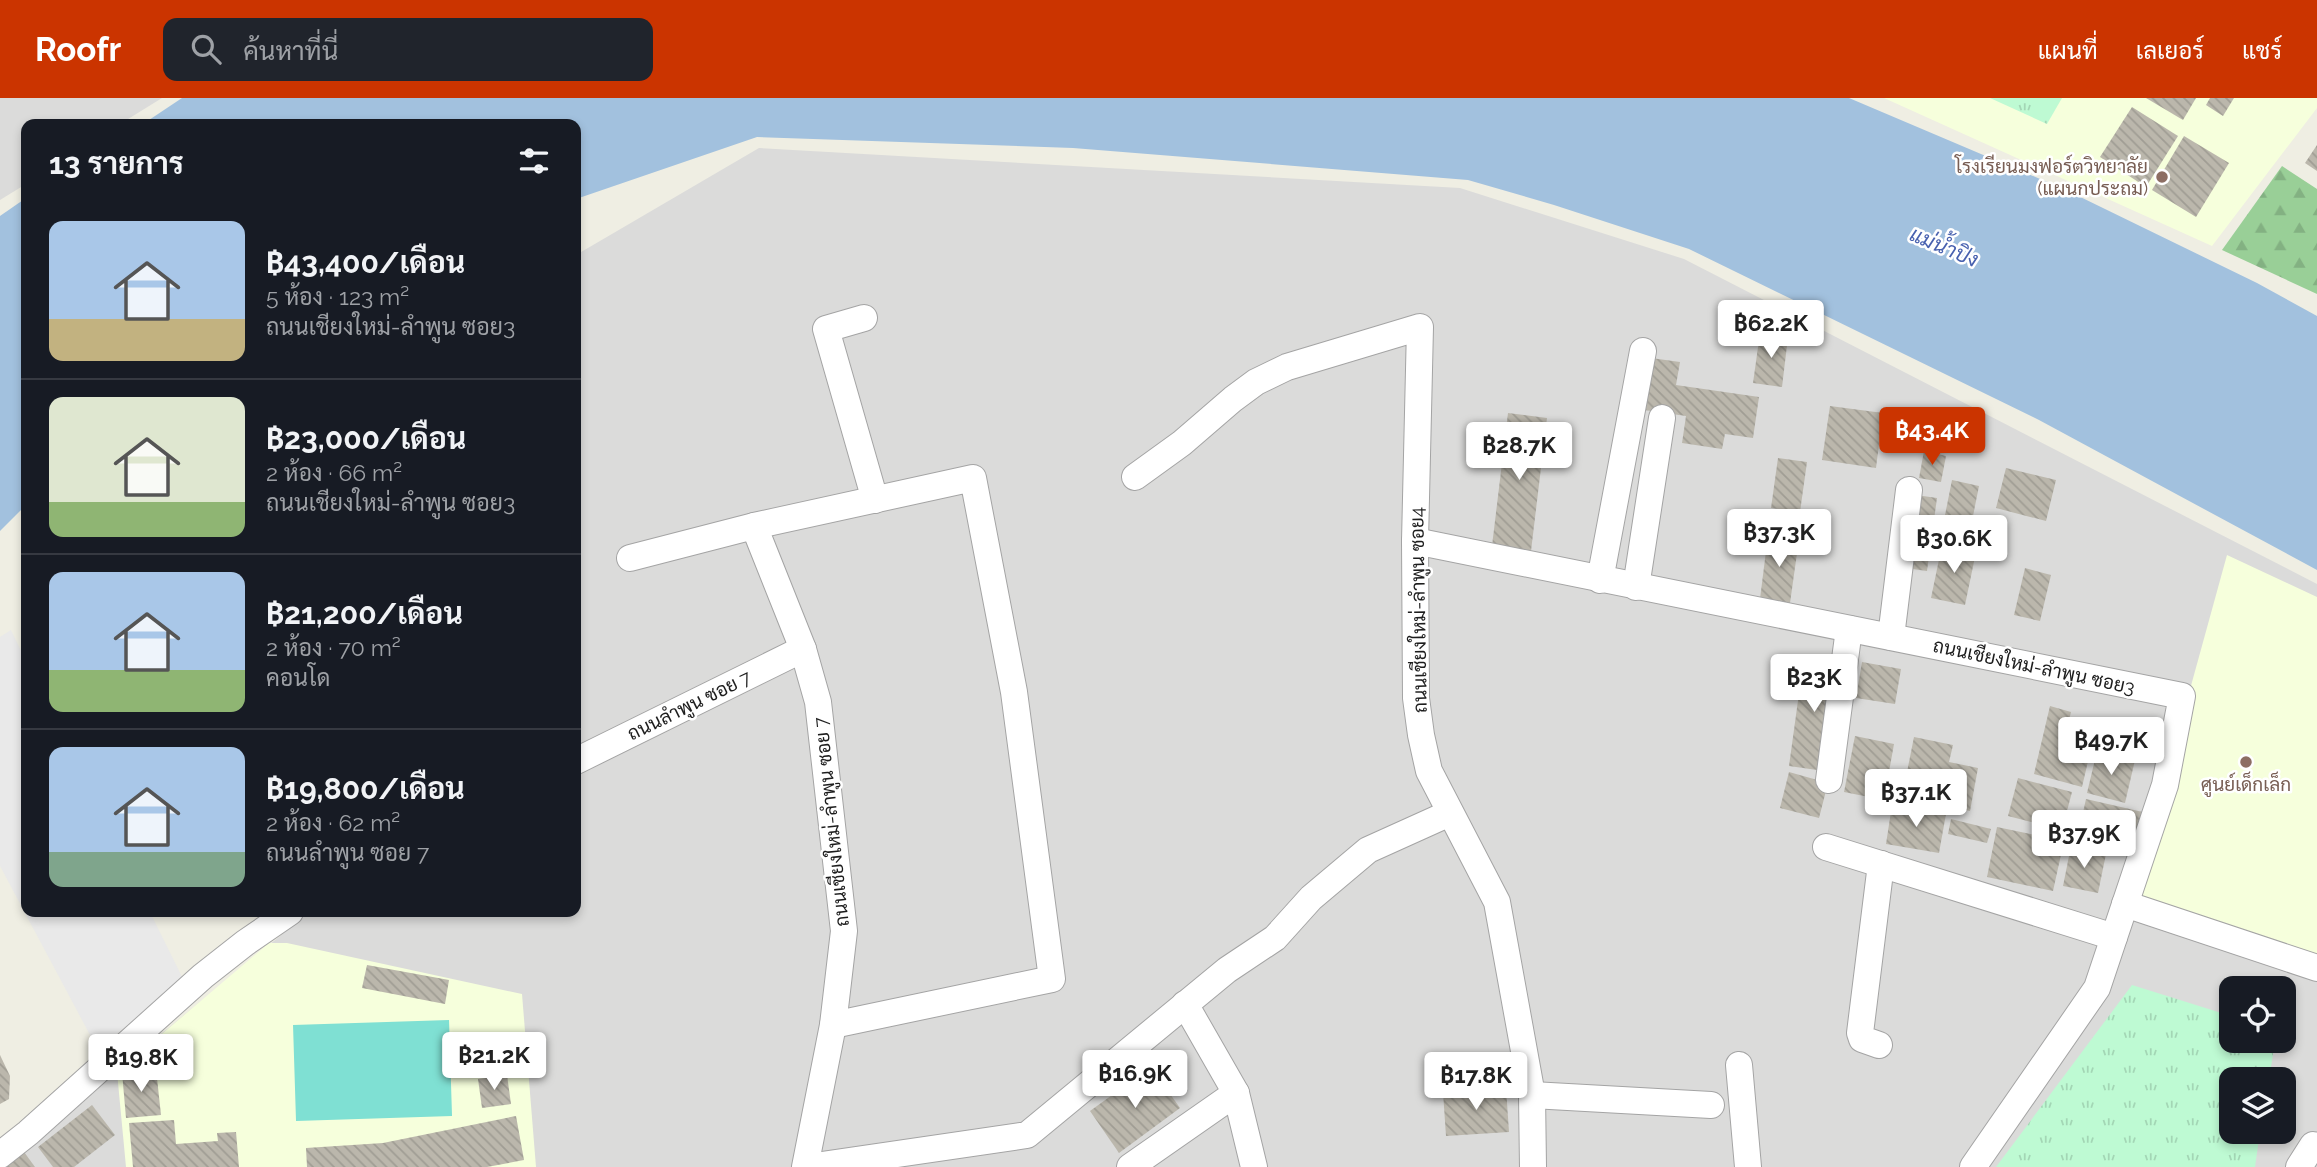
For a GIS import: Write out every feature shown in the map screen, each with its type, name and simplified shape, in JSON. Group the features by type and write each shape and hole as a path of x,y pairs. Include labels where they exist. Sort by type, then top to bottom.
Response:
{"street":[{"path":"864,318 826,330 875,500"},
{"name":"ถนนเชียงใหม่-ลำพูน ซอย4","path":"1135,477 1182,443 1233,398 1256,382 1287,367 1420,327 1415,541 1416,698 1420,735 1429,771 1497,902 1532,1095 1533,1167"},
{"path":"1600,580 1643,351"},
{"path":"1636,587 1662,418"},
{"path":"630,558 754,527 974,478 1014,692 1052,979 833,1025"},
{"path":"1891,637 1909,490"},
{"name":"ถนนเชียงใหม่-ลำพูน ซอย 7","path":"754,527 803,649 818,702 844,931 833,1025 807,1167"},
{"name":"ถนนเชียงใหม่-ลำพูน ซอย3","path":"1415,541 2182,696 2165,785 2097,988 1973,1167"},
{"path":"1829,780 1849,629"},
{"name":"ถนนลำพูน ซอย 7","path":"581,759 803,649"},
{"path":"807,1167 1027,1135 1227,970 1275,938 1311,898 1368,850 1450,813"},
{"path":"1826,847 2114,937"},
{"path":"1879,1045 1862,1039 1860,1033 1881,864"},
{"path":"2125,904 2317,968"},
{"path":"0,1155 28,1133 202,976 283,917"},
{"path":"1185,1004 1236,1093 1254,1167"},
{"path":"1739,1065 1748,1167"},
{"path":"1130,1167 1236,1093"},
{"path":"1532,1095 1711,1105"},
{"path":"2299,1167 2313,1145 2317,1146"}],"shaded area":[{"path":"0,98 162,98 128,119 21,119 21,187 0,200"},
{"name":"โรงเรียนมงฟอร์ตวิทยาลัย (แผนกประถม)","path":"1884,98 2317,98 2317,108 2212,246"},
{"path":"759,148 1460,188 1684,259 2317,584 2317,1167 0,1167 303,917 581,917 581,252"},
{"name":"ศูนย์เด็กเล็ก","path":"2227,555 2317,597 2317,962 2132,900"},
{"path":"11,630 21,651 21,905 0,866 0,637"},
{"path":"27,917 152,917 183,979 98,1050"},
{"path":"269,943 287,943 522,994 536,1167 126,1167 117,1072"},
{"path":"449,1020 452,1116 296,1121 293,1025"}],"green space":[{"path":"1990,98 2062,98 2047,124"},
{"path":"2282,166 2317,189 2317,294 2222,250"},
{"path":"2132,985 2219,1012 2219,1053 2273,1053 2271,1067 2219,1067 2219,1144 2258,1144 2255,1167 1996,1167"}],"water":[{"name":"แม่น้ำปิง","path":"182,98 1849,98 2066,190 2257,283 2317,316 2317,570 2039,420 1689,249 1468,180 1073,148 757,137 581,197 581,119 150,119"},
{"path":"21,201 21,510 0,531 0,216"}],"building":[{"path":"2146,98 2196,98 2183,120"},
{"path":"2210,98 2234,98 2223,116 2206,105"},
{"path":"2132,107 2178,136 2146,187 2100,157"},
{"path":"2184,136 2229,163 2196,217 2152,190"},
{"path":"2317,145 2317,171 2305,163"},
{"path":"1760,333 1788,337 1782,387 1753,383"},
{"path":"1651,358 1680,362 1676,385 1759,397 1753,438 1725,434 1722,449 1682,443 1686,416 1644,410"},
{"path":"1830,406 1883,413 1876,468 1822,460"},
{"path":"1508,413 1547,418 1531,551 1492,546"},
{"path":"1924,451 1946,456 1941,482 1919,478"},
{"path":"1778,458 1807,462 1800,512 1771,508"},
{"path":"2006,468 2056,480 2046,521 1996,508"},
{"path":"1952,480 1979,486 1972,521 1945,515"},
{"path":"1916,495 1937,498 1927,571 1905,568"},
{"path":"1768,535 1799,539 1790,603 1760,599"},
{"path":"1942,545 1976,552 1965,605 1931,598"},
{"path":"2025,568 2051,575 2040,621 2014,615"},
{"path":"1804,657 1839,663 1824,771 1789,766"},
{"path":"1862,662 1901,669 1895,704 1856,698"},
{"path":"2050,706 2071,712 2066,733 2093,740 2082,787 2034,774"},
{"path":"1855,736 1894,744 1884,800 1844,792"},
{"path":"1914,737 1953,745 1949,762 1978,768 1970,811 1902,797"},
{"path":"2097,751 2135,760 2125,803 2087,793"},
{"path":"1789,772 1828,783 1819,818 1780,808"},
{"path":"2018,778 2072,792 2062,830 2008,816"},
{"path":"2086,799 2147,813 2140,840 2080,826"},
{"path":"1892,805 1946,814 1939,853 1886,844"},
{"path":"1951,819 1991,829 1987,843 1948,834"},
{"path":"1997,827 2064,841 2053,891 1987,877"},
{"path":"2071,846 2106,854 2098,893 2063,886"},
{"path":"367,965 449,980 445,1004 362,988"},
{"path":"0,1055 10,1076 9,1099 0,1104"},
{"path":"1151,1067 1180,1108 1119,1153 1090,1111"},
{"path":"156,1069 161,1115 126,1118 122,1072"},
{"path":"507,1075 511,1104 482,1108 478,1079"},
{"path":"1506,1088 1509,1132 1446,1136 1443,1092"},
{"path":"92,1105 115,1135 74,1167 53,1167 38,1147"},
{"path":"516,1116 524,1160 487,1167 307,1167 306,1148 383,1143"},
{"path":"174,1120 176,1144 218,1141 217,1133 236,1132 239,1167 133,1167 129,1123"},
{"path":"24,1152 35,1167 4,1167"}],"place":[{"name":"โรงเรียนมงฟอร์ตวิทยาลัย (แผนกประถม)","path":"2162,177"},
{"name":"ศูนย์เด็กเล็ก","path":"2246,762"}]}
